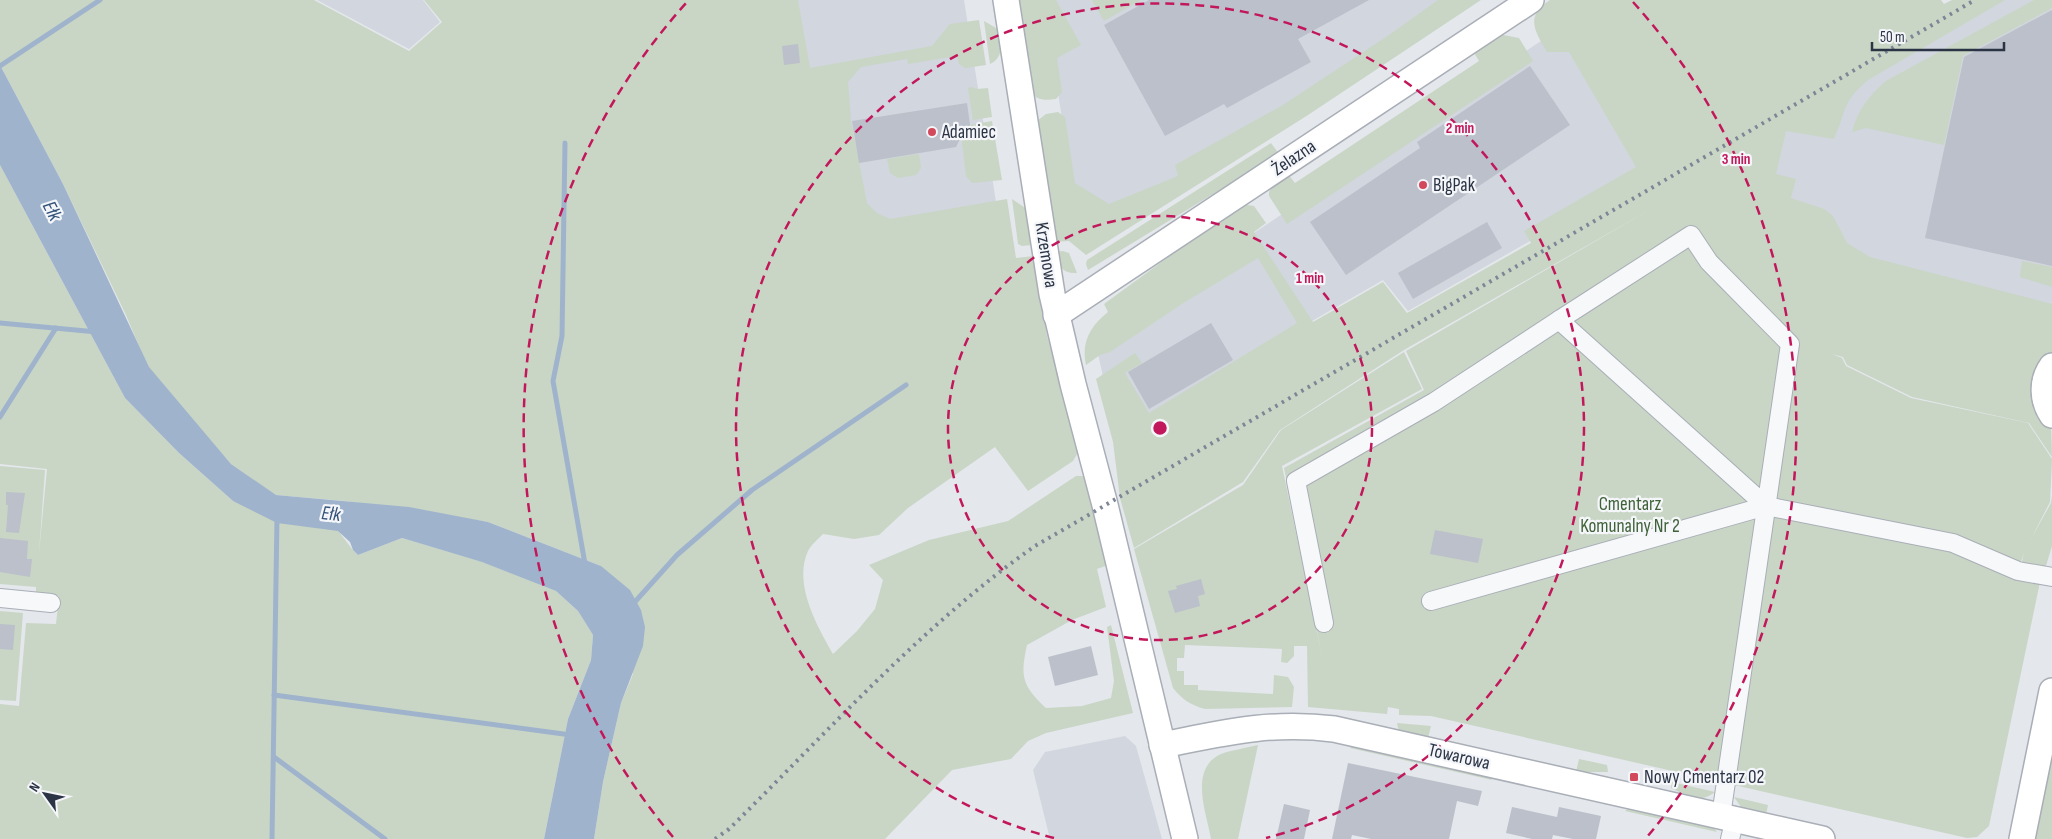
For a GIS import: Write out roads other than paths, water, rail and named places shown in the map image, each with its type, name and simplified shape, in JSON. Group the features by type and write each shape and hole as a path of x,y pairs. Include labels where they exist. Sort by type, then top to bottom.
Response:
{"street":[{"name":"Krzemowa","path":"1006,0 1056,315 1105,505 1162,745"},
{"name":"Żelazna","path":"1056,315 1531,0"},
{"path":"1324,623 1296,481 1434,402 1691,234 1709,262 1790,344 1766,506 1729,825"},
{"path":"1559,320 1766,506"},
{"path":"2052,366 2044,385 2045,400 2052,415"},
{"path":"1431,601 1766,506 1953,543 2018,571 2052,577"},
{"path":"0,598 51,603"},
{"path":"2022,839 2052,691"},
{"name":"Towarowa","path":"1162,745 1262,727 1284,725 1334,729 1729,825 1822,839"},
{"path":"1162,745 1185,839"}],"water":[{"name":"Ełk","path":"0,65 63,184 149,367 231,464 276,495 409,507 488,522 601,566 630,590 641,610 645,627 643,646 621,703 603,782 594,839 544,839 568,719 591,660 593,635 578,611 556,591 482,562 402,538 358,555 353,550 350,542 338,531 277,523 233,501 179,453 125,398 0,165"}],"waterway":[{"path":"0,66 100,0"},
{"path":"565,143 562,336 553,381 585,564"},
{"path":"0,323 97,332"},
{"path":"0,417 56,328"},
{"path":"633,604 677,555 752,490 906,385"},
{"path":"272,839 277,517"},
{"path":"274,695 571,735"},
{"path":"274,757 385,839"}],"railway":[{"path":"715,839 729,829 914,645 993,577 1035,546 1975,0"}],"place":[{"name":"Adamiec","path":"932,132"},
{"name":"BigPak","path":"1423,185"},
{"name":"Nowy Cmentarz 02","path":"1634,777"}],"park label":[{"name":"Cmentarz Komunalny Nr 2","path":"1630,515"}]}
